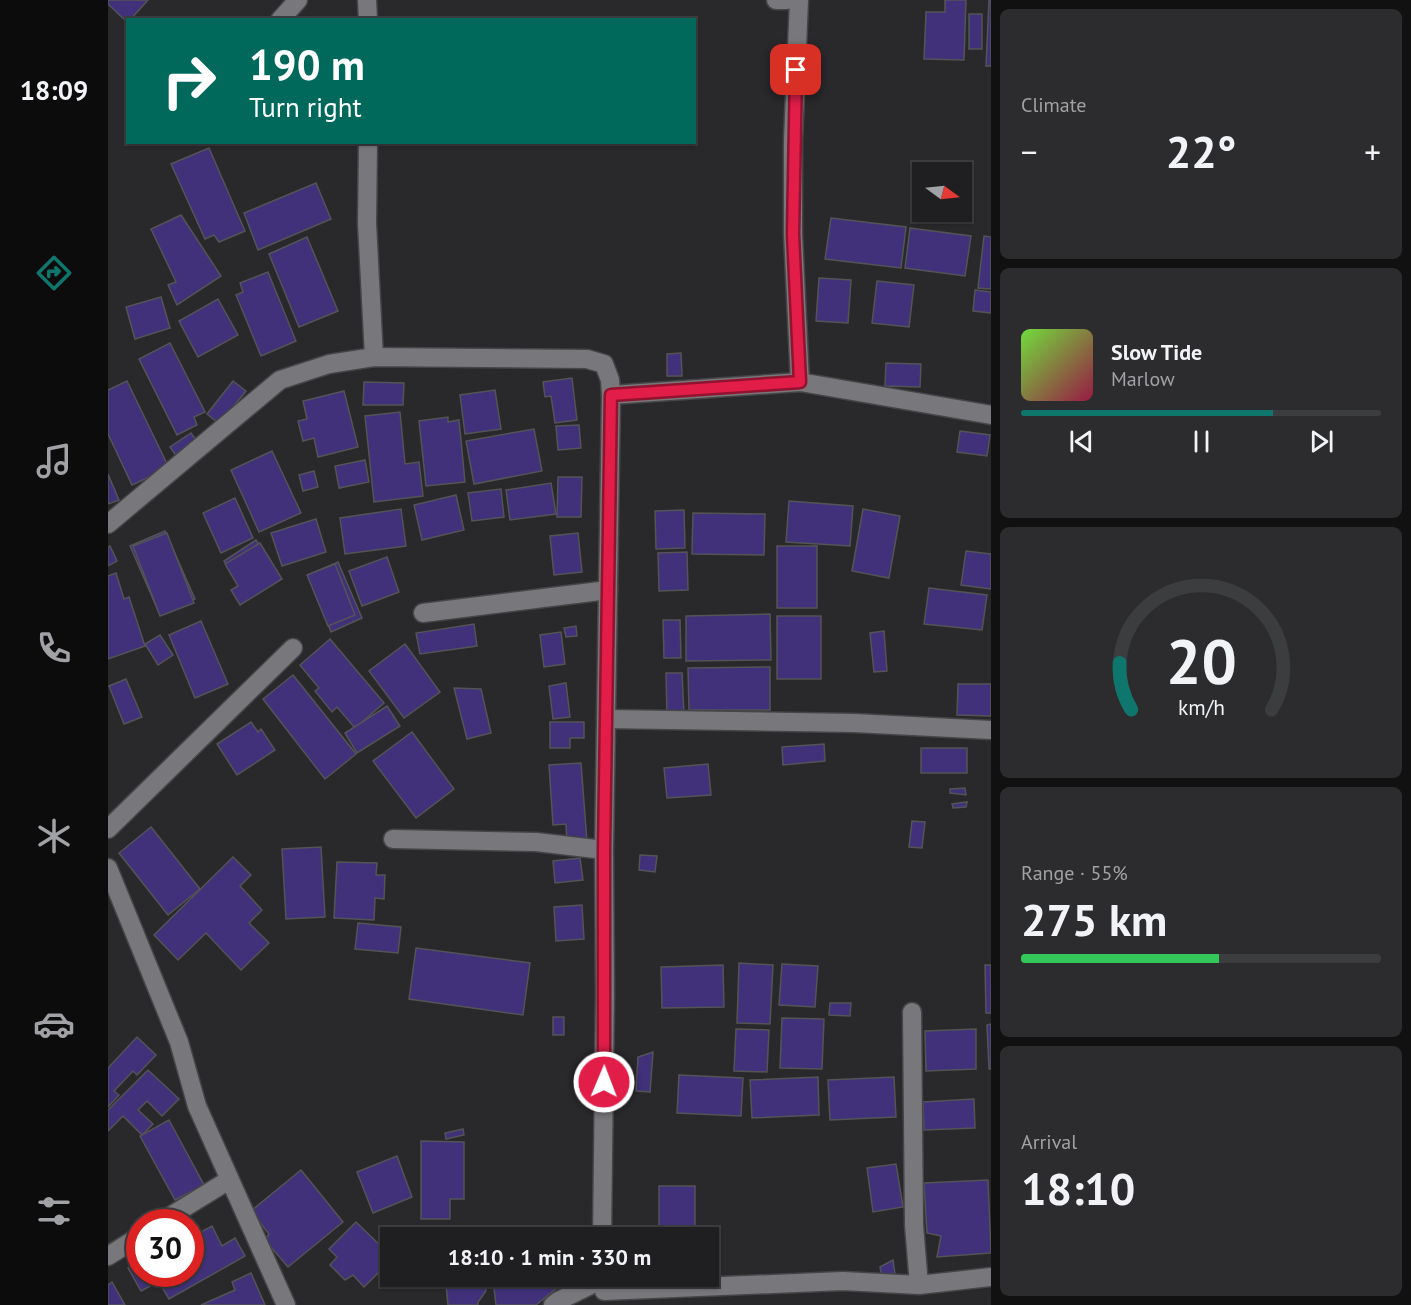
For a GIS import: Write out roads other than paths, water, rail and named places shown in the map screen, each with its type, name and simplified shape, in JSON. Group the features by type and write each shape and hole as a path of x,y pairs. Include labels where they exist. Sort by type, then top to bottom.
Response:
{"street":[{"path":"282,18 298,0"},
{"path":"367,0 368,18"},
{"path":"776,0 787,0"},
{"path":"799,0 793,234 800,382"},
{"path":"368,144 367,224 374,357"},
{"path":"108,524 280,380 329,364 374,357 587,358 604,364 610,380 611,395 604,850 602,1227"},
{"path":"611,395 800,382 991,415"},
{"path":"423,613 608,590"},
{"path":"108,829 293,648"},
{"path":"606,719 854,723 991,730"},
{"path":"393,839 537,842 604,850"},
{"path":"108,868 179,1042 197,1106 285,1305"},
{"path":"912,1012 914,1214 919,1285"},
{"path":"182,1209 229,1180"},
{"path":"108,1256 126,1245"},
{"path":"553,1305 558,1301 603,1288 843,1281 919,1285 991,1277"}]}
